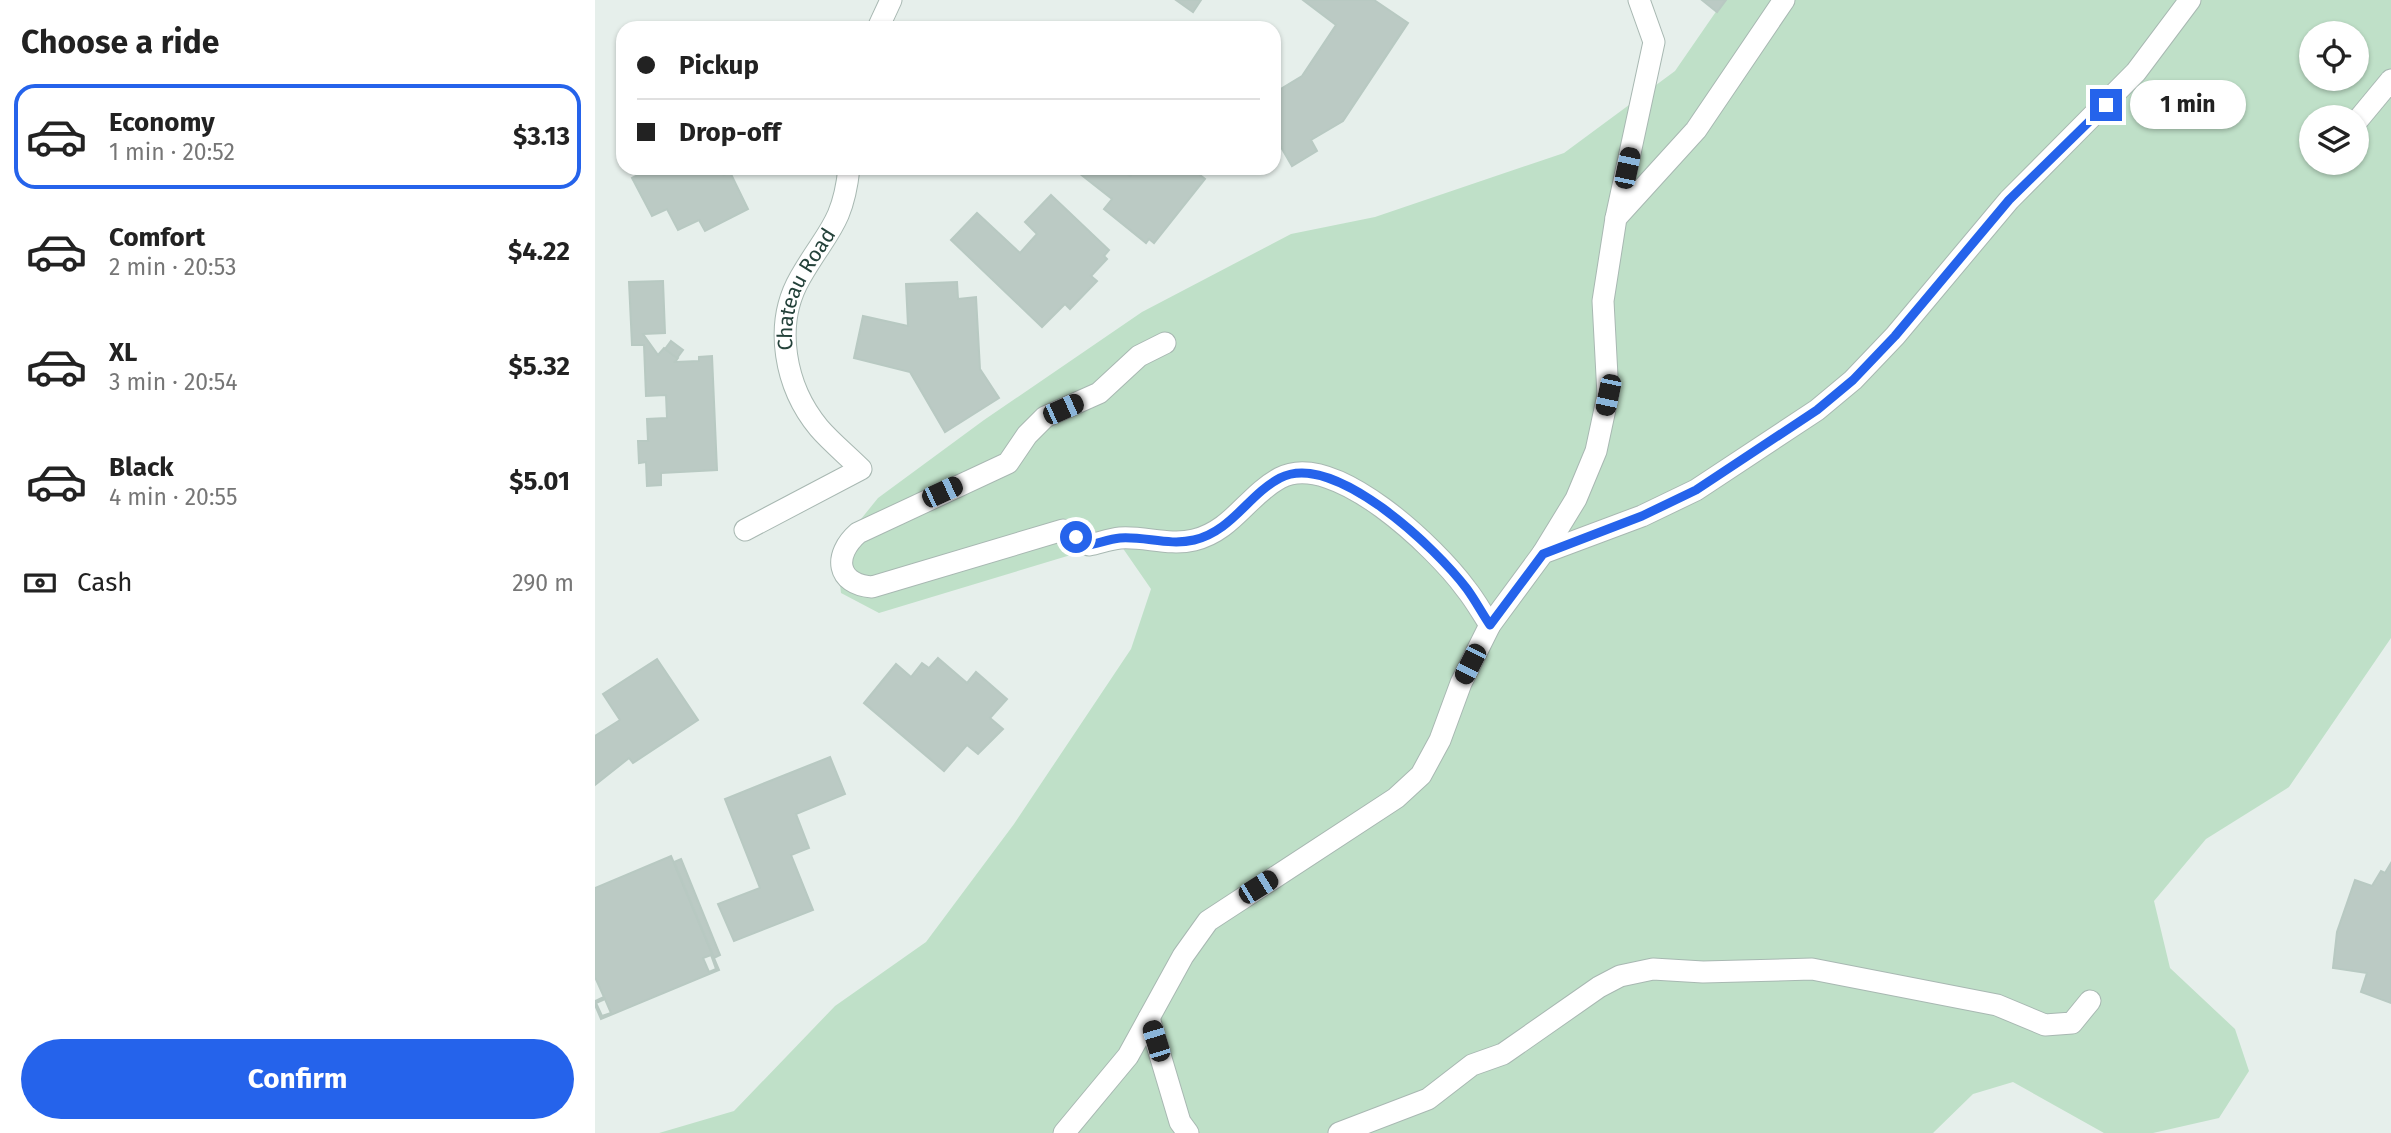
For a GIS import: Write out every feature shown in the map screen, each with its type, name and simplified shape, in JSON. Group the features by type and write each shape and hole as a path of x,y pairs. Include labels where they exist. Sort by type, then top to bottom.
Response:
{"street":[{"path":"881,21 891,0"},
{"path":"1064,1133 1128,1056 1183,956 1208,922 1396,798 1421,775 1440,740 1461,683 1490,625 1543,554 1576,499 1596,451 1608,395 1603,301 1616,218 1654,42 1639,0"},
{"path":"1616,218 1696,130 1784,0"},
{"path":"1543,554 1642,516 1696,490 1817,410 1844,387 1895,336 2009,200 2129,80 2190,0"},
{"path":"2369,107 2391,80"},
{"name":"Chateau Road","path":"745,530 861,469 818,428 799,399 789,370 785,339 787,309 800,278 837,222 847,193 848,175"},
{"path":"1165,343 1139,356 1099,393 1045,417 1027,435 1008,463 857,533 845,545 841,559 843,573 856,585 872,587 1063,530 1089,545 1122,538 1151,542 1194,540 1223,528 1281,478 1313,472 1336,478 1392,516 1466,589 1490,625"},
{"path":"1339,1133 1428,1099 1472,1065 1503,1054 1599,986 1620,975 1653,969 1703,972 1824,971 1997,1005 2045,1025 2072,1023 2090,1001"},
{"path":"1149,1018 1180,1122 1188,1133"}],"green space":[{"path":"1724,0 2391,0 2391,638 2289,787 2206,839 2154,901 2170,968 2235,1029 2249,1071 2219,1118 2153,1133 2104,1133 2013,1082 1973,1094 1933,1133 659,1133 734,1111 835,1006 926,942 1014,824 1131,649 1151,589 1122,547 1074,554 879,613 841,593 836,550 878,498 984,420 1142,312 1291,234 1375,217 1564,153 1675,71"}],"building":[{"path":"1176,0 1201,0 1193,12"},
{"path":"1303,0 1374,0 1408,23 1343,121 1311,140 1317,151 1292,166 1281,147 1281,89 1302,76 1336,25"},
{"path":"1702,0 1726,0 1717,12"},
{"path":"638,175 731,175 748,209 705,231 699,220 678,230 667,209 652,216 632,178"},
{"path":"1082,175 1200,175 1205,179 1154,243 1149,239 1146,243 1104,209 1112,199"},
{"path":"1051,195 1109,250 1104,256 1107,259 1091,276 1097,281 1070,309 1065,304 1042,327 951,240 977,213 1020,253 1037,234 1025,222"},
{"path":"663,281 665,333 643,334 658,355 664,348 678,358 675,362 699,361 699,357 712,356 717,470 661,473 661,485 647,486 646,462 639,463 638,441 648,441 647,419 667,418 666,395 646,396 644,345 632,345 629,282"},
{"path":"957,282 958,299 976,297 980,369 999,398 945,432 910,372 854,358 863,316 908,326 906,284"},
{"path":"671,341 683,350 677,358 665,349"},
{"path":"938,658 967,683 976,672 1007,699 990,718 1003,729 978,754 967,745 944,771 864,703 896,664 911,677 922,663 929,668"},
{"path":"657,659 698,720 633,763 629,758 595,785 595,736 620,720 603,694"},
{"path":"830,757 845,794 796,814 809,848 791,855 813,910 734,941 718,904 760,888 725,799"},
{"path":"671,856 719,970 601,1019 595,1005 595,1001 604,997 595,977 595,888","holes":["711,955 716,969 709,972 703,958","605,999 611,1013 602,1016 596,1003"]},
{"path":"681,859 720,955 714,958 674,862"},
{"path":"2391,863 2391,1003 2361,992 2367,973 2333,968 2337,932 2355,880 2372,886 2381,871 2385,873"}],"route":[{"path":"1076,537 1089,545 1122,538 1151,542 1194,540 1223,528 1281,478 1313,472 1336,478 1392,516 1420,540 1466,589 1490,625 1543,554 1642,516 1696,490 1817,410 1853,380 1895,336 2009,200 2106,105"}]}
